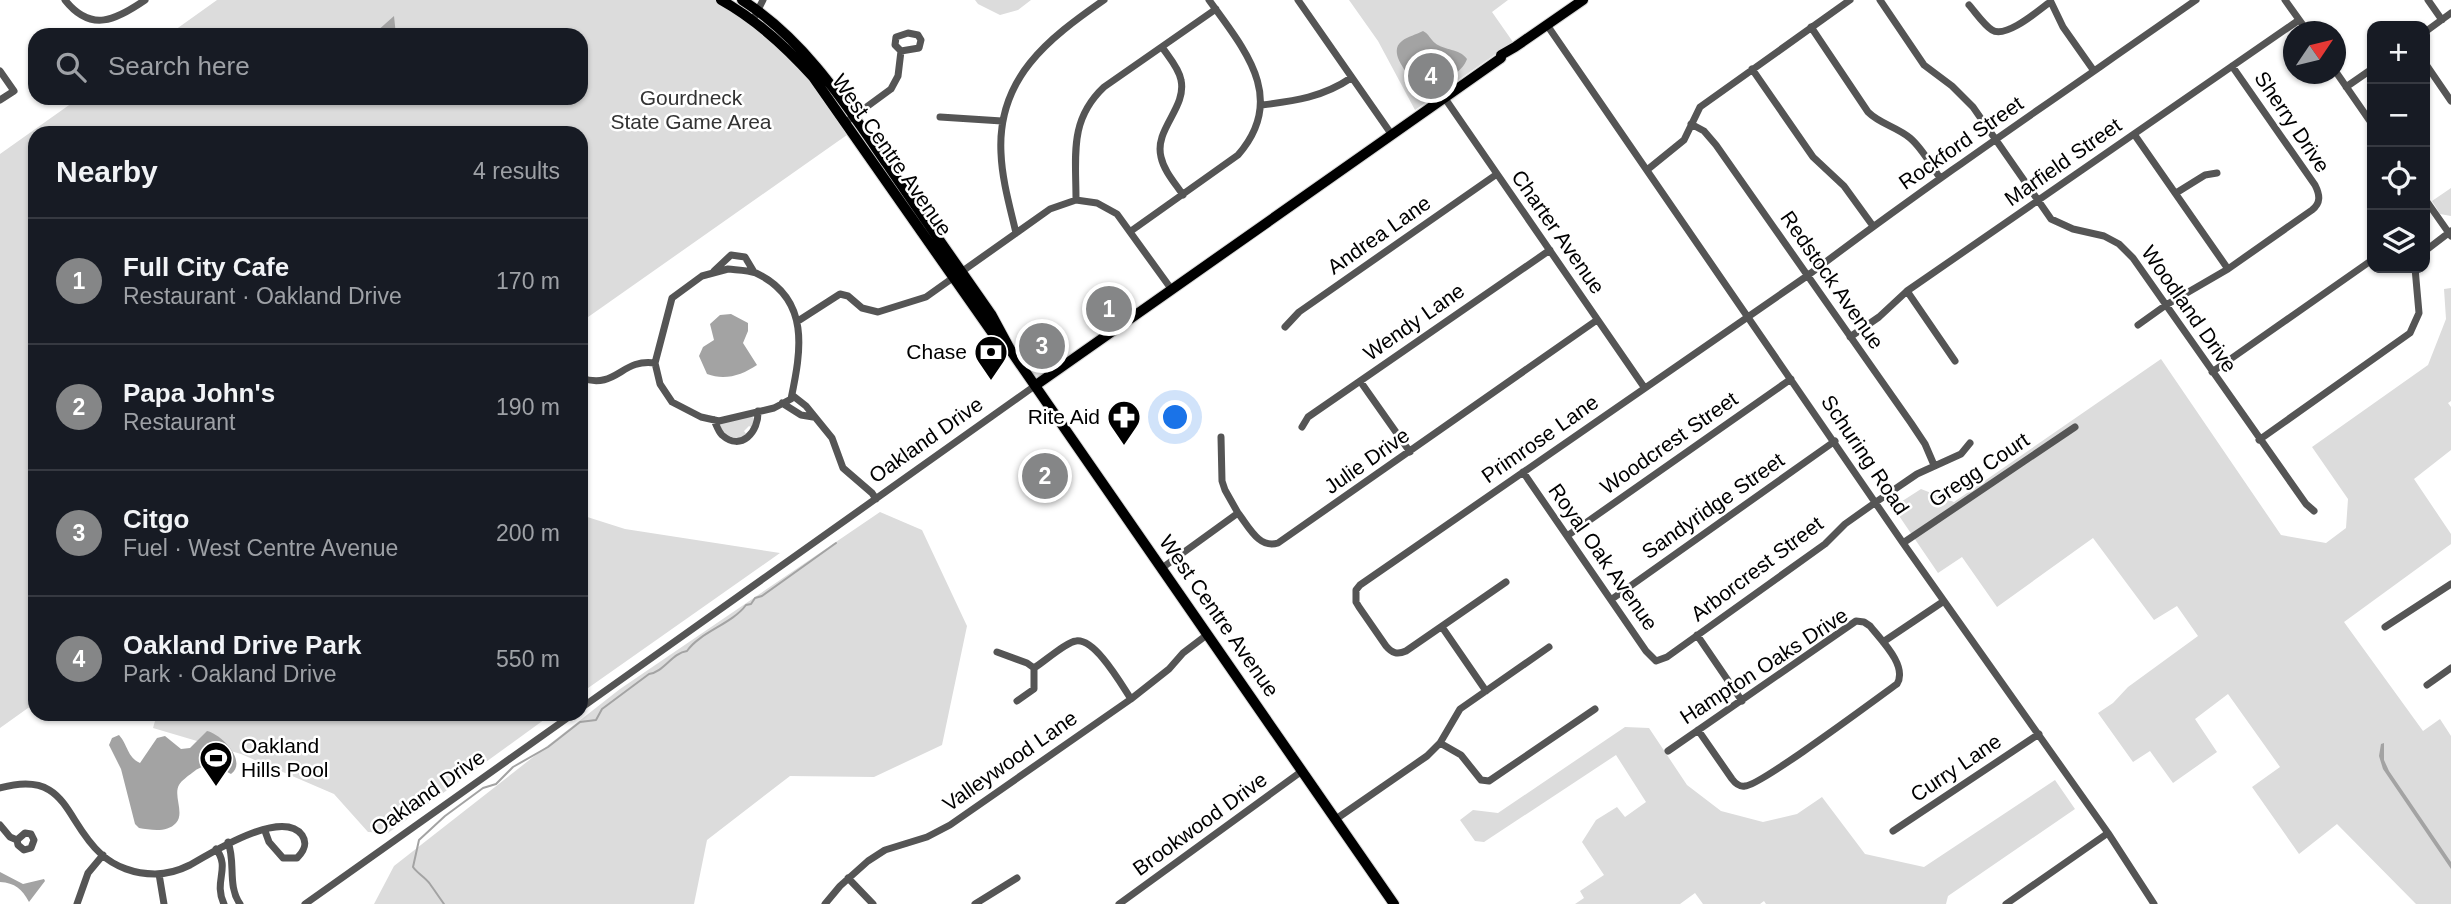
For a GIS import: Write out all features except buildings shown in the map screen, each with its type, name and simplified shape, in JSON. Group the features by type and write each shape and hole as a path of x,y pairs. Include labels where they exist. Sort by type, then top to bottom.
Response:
{"main road":[{"name":"West Centre Avenue","path":"721,0 756,15"},
{"name":"West Centre Avenue","path":"742,0 756,15 808,56 958,274 991,314 1011,351 1394,904"},
{"name":"Oakland Drive","path":"1036,385 1501,58 1501,55 1583,0"}],"street":[{"path":"65,0 84,18 97,21 118,16 145,0"},
{"path":"756,15 763,0"},
{"path":"1016,233 1001,158 1002,121 1012,93 1035,56 1058,33 1104,0"},
{"path":"1131,231 1229,162 1245,146 1258,120 1262,105 1260,86 1253,66 1209,0"},
{"path":"1298,0 1392,135"},
{"path":"1647,170 1684,140 1700,107 1850,0"},
{"name":"Woodland Drive","path":"1880,0 1924,65 1966,99 2051,219 2119,244 2140,267 2259,440 2314,511"},
{"name":"Rockford Street","path":"1747,316 2196,0"},
{"path":"2286,0 2300,20"},
{"path":"2428,0 2442,20"},
{"path":"1969,5 1993,31 2002,33 2050,1 2063,27 2094,71"},
{"path":"1076,200 1076,141 1079,121 1084,112 1104,87 1216,9"},
{"path":"2430,28 2451,13"},
{"name":"Marfield Street","path":"1850,337 1879,317 1907,291 2300,20"},
{"name":"Schuring Road","path":"1547,25 1903,542 2108,833 2154,904"},
{"path":"1811,27 1868,112 1910,138 1940,178"},
{"path":"1161,47 1179,74 1182,90 1159,148 1164,168 1183,195"},
{"path":"850,119 891,89 898,76 901,51"},
{"name":"Sherry Drive","path":"2228,269 2312,210 2319,199 2315,186 2232,66"},
{"path":"1752,69 1813,157 1844,186 1873,226"},
{"path":"2430,70 2451,101"},
{"path":"0,71 14,91 0,100"},
{"path":"2346,87 2367,72"},
{"path":"1262,105 1310,98 1351,78"},
{"path":"2344,84 2367,117"},
{"name":"Charter Avenue","path":"1444,97 1644,387"},
{"path":"940,117 1002,121"},
{"name":"Redstock Avenue","path":"1691,124 1709,136 1912,423 1934,465"},
{"path":"2134,134 2228,269 2166,304 2138,325"},
{"path":"2176,193 2205,175 2217,173"},
{"name":"Andrea Lane","path":"1285,327 1299,312 1497,174"},
{"path":"798,321 840,294 848,296 862,308 878,312 926,297 1058,204 1076,200 1108,208 1124,221 1172,290"},
{"path":"2430,206 2451,233 2430,248"},
{"name":"Wendy Lane","path":"1302,427 1308,417 1550,250"},
{"path":"712,273 731,255 744,257 754,272 779,289 798,321 800,342 791,399 719,421 701,417 672,401 660,384 655,363 672,298 702,276 728,269 754,272"},
{"path":"2212,372 2367,264"},
{"path":"2259,440 2410,333 2419,313 2415,273"},
{"path":"1907,291 1955,360"},
{"name":"Primrose Lane","path":"1442,626 1406,651 1396,653 1386,646 1359,607 1356,593 1360,585 1747,316"},
{"name":"Julie Drive","path":"1238,513 1258,539 1274,545 1597,320"},
{"path":"588,380 596,383 614,377 635,363 655,363"},
{"name":"Woodcrest Street","path":"1567,536 1791,379"},
{"path":"1360,381 1410,452"},
{"name":"Oakland Drive","path":"588,704 1036,385"},
{"path":"792,395 806,406 832,438 843,468 876,499"},
{"path":"782,403 801,415 813,417"},
{"path":"714,420 720,433 732,440 743,439 753,434 758,422 758,411"},
{"name":"Gregg Court","path":"1903,542 2075,427"},
{"path":"1162,568 1238,513 1222,481 1221,437"},
{"name":"Sandyridge Street","path":"1612,599 1835,441"},
{"name":"Arborcrest Street","path":"1656,661 1667,657 1825,544 1845,524 1876,502 1934,465 1961,454 1970,443"},
{"name":"Royal Oak Avenue","path":"1523,472 1646,651 1656,661"},
{"path":"1486,691 1442,626 1506,582"},
{"path":"2385,628 2451,584"},
{"path":"1698,730 1732,779 1743,786 1756,783 1897,684 1901,678 1900,669 1883,642 1944,601"},
{"name":"Hampton Oaks Drive","path":"1668,751 1856,621 1870,626 1883,642"},
{"name":"Valleywood Lane","path":"825,904 848,878 868,861 885,850 928,837 950,825 1131,699 1170,670 1183,653 1208,634"},
{"path":"1697,635 1742,701"},
{"path":"1034,668 1072,641 1081,641 1097,651 1131,699"},
{"path":"1336,819 1427,756 1440,743 1460,709 1549,646"},
{"path":"997,652 1034,668"},
{"path":"1017,701 1034,689 1034,668"},
{"path":"2427,685 2451,668"},
{"path":"1440,743 1461,755 1481,780 1489,781 1595,709"},
{"name":"Oakland Drive","path":"305,904 563,721"},
{"name":"Curry Lane","path":"1893,831 2039,734"},
{"name":"Brookwood Drive","path":"1119,904 1302,771"},
{"path":"0,788 17,784 33,785 59,796 103,855 128,870 142,874 159,874 189,866 228,842 265,831 282,826 297,830 306,844 304,852 297,858 283,858 268,842 265,831"},
{"path":"0,825 9,837 17,840"},
{"path":"2007,904 2108,833"},
{"path":"228,842 233,855 233,890 240,904"},
{"path":"216,849 222,857 219,880 225,904"},
{"path":"77,904 88,873 103,855"},
{"path":"159,874 164,904"},
{"path":"848,878 873,904"},
{"path":"975,904 1017,878"}],"green space":[{"name":"Gourdneck State Game Area","path":"217,0 724,0 790,49 854,130 588,317 588,126 40,126 69,105 588,105 588,28 178,28"},
{"path":"975,0 1031,0 1018,10 1000,15"},
{"path":"1349,0 1508,0 1492,12 1513,42 1415,110 1378,41"},
{"name":"Gourdneck State Game Area","path":"28,134 28,708 0,728 0,154"},
{"path":"2451,188 2451,216 2440,214 2432,201"},
{"path":"2451,288 2451,401 2448,403 2451,407 2451,450 2414,479 2451,534 2451,544 2344,622 2423,731 2440,719 2451,736 2451,904 2416,904 2337,824 2299,854 2252,787 2280,767 2228,694 2195,719 2217,752 2173,783 2150,751 2133,762 2098,713 2113,703 2128,687 2198,636 2177,606 2154,620 2093,538 1997,607 1962,557 1938,573 1893,507 1921,489 1954,502 2161,359 2281,535 2326,543 2346,528 2348,499 2312,447 2428,365 2446,319 2444,289"},
{"path":"751,416 755,419 753,428 749,426 744,431 747,435 742,437 730,436 718,424"},
{"path":"880,512 922,530 967,626 942,745 874,777 790,776 707,840 694,904 374,904 394,866 579,721 588,721 588,714 620,689"},
{"path":"588,517 625,529 780,553 588,688"},
{"path":"155,721 542,721 388,833 368,832 334,794 241,754 153,728"},
{"path":"1625,727 1649,728 1687,785 1721,811 1763,822 1797,814 1822,797 1865,854 1924,867 2055,780 2075,809 1948,896 1946,904 1766,904 1764,901 1760,904 1703,904 1695,893 1680,904 1575,904 1584,898 1580,891 1604,875 1582,842 1596,820 1617,807 1625,817 1646,802 1616,755 1484,842 1475,841 1460,820 1473,810 1498,813"}],"shaded area":[{"path":"394,16 395,28 380,28"},
{"path":"1423,31 1439,46 1460,53 1467,59 1457,72 1433,88 1416,85 1398,57 1398,46 1402,41"},
{"path":"731,314 748,323 743,343 757,365 733,376 707,374 699,356 703,347 714,340 710,324 720,315"},
{"path":"207,731 219,737 231,749 235,755 235,769 231,774 211,766 197,769 179,785 179,814 176,823 164,830 139,828 135,824 121,769 109,745 112,738 119,735 132,758 140,763 157,738 165,736 181,749 190,748"},
{"path":"2384,743 2384,760 2389,771 2451,862 2451,869 2383,769 2379,756 2381,744"},
{"path":"0,872 23,884 44,879 45,881 29,902 18,888 0,882"}],"waterway":[{"path":"444,904 413,867 419,840 445,816 483,788 496,784 513,767 548,747 580,722 596,720 602,709 649,674 687,651 700,638 751,604 755,598 762,596 836,543"}],"place":[{"name":"Oakland Drive Park","path":"1431,76"},
{"name":"Full City Cafe","path":"1109,309"},
{"name":"Citgo","path":"1042,346"},
{"name":"Chase","path":"991,382"},
{"name":"Rite Aid","path":"1124,447"},
{"name":"Papa John's","path":"1045,476"},
{"name":"Oakland Hills Pool","path":"216,788"}]}
